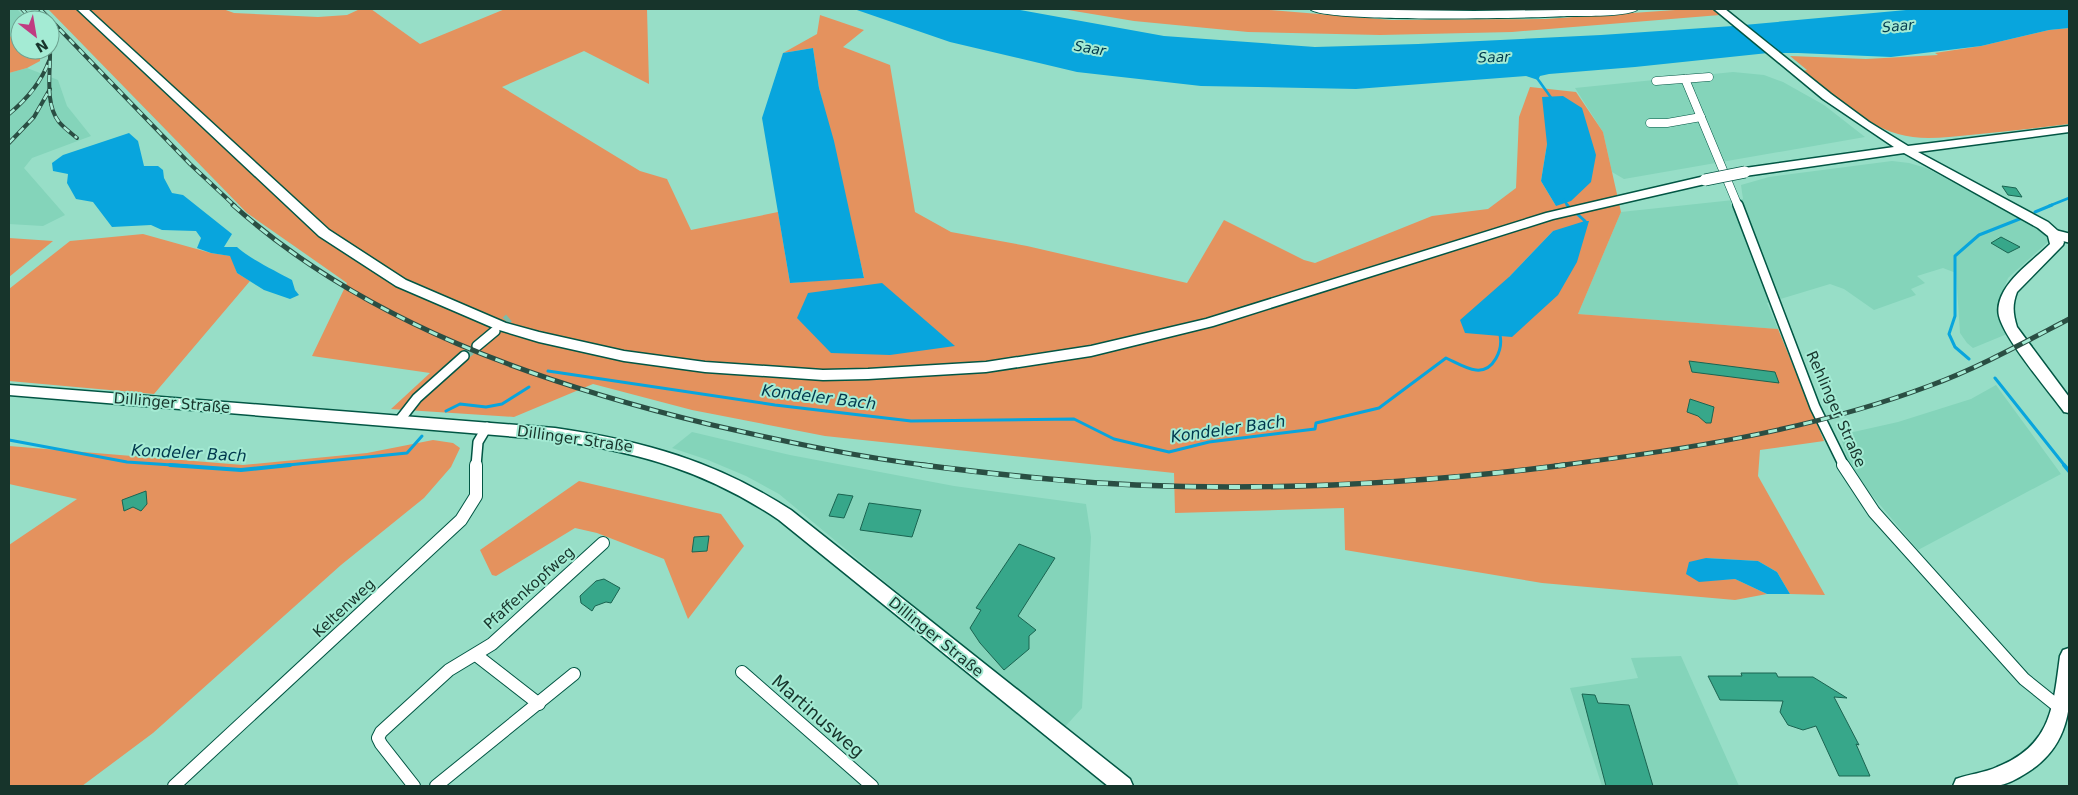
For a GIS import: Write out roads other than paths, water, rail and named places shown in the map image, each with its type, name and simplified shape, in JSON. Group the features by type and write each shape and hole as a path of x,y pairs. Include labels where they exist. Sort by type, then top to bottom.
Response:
{"highway":[{"path":"1316,9 1397,14 1476,15 1632,9"},
{"path":"1474,9 1483,9"}],"main road":[{"path":"82,9 324,232 401,283 454,308 501,326 574,346 664,362 761,372 859,374 935,371 1036,360 1147,339 1208,323 1354,276 1592,205 1745,172 1942,144 2069,129"},
{"path":"1719,9 1821,92 1866,124 1906,149 2043,225 2053,234 2057,242 2056,245 2015,284 2006,303 2006,313 2010,328 2069,408"},
{"path":"1866,124 1902,138 1942,144"},
{"path":"1873,154 1902,156 1933,164"},
{"name":"Dillinger Straße","path":"9,390 487,427 619,443 690,464 754,494 812,536 1122,786"},
{"path":"1963,786 2002,775 2025,764 2042,748 2065,711 2069,656"}],"street":[{"path":"1656,81 1709,77"},
{"name":"Rehlinger Straße","path":"1685,79 1729,182 1818,412 1847,473 1874,512 2017,672 2040,694 2065,711"},
{"path":"1650,123 1667,123 1701,117"},
{"path":"2053,234 2069,238"},
{"path":"477,346 494,331"},
{"path":"399,421 418,398 464,356"},
{"name":"Keltenweg","path":"174,786 461,520 476,496 476,450 478,442 487,427"},
{"name":"Pfaffenkopfweg","path":"414,786 381,744 378,738 381,732 449,670 492,644 603,543"},
{"path":"476,655 539,704"},
{"name":"Martinusweg","path":"742,672 872,786"},
{"path":"436,786 574,674"}],"water":[{"name":"Saar","path":"854,9 1014,9 1164,36 1315,47 1601,35 1733,26 1917,9 2069,9 2069,28 2049,30 1981,46 1891,57 1768,53 1549,74 1540,76 1538,80 1526,76 1356,89 1201,86 1077,72 950,42"},
{"path":"813,48 819,88 834,141 864,278 790,283 762,118 783,53"},
{"path":"1563,96 1582,108 1596,155 1591,182 1571,201 1556,206 1541,181 1547,144 1542,97"},
{"path":"129,133 138,141 144,166 158,166 163,170 164,178 172,193 183,195 232,234 224,247 237,247 292,280 295,290 299,295 290,299 264,290 237,273 230,256 211,253 197,248 201,238 196,231 162,230 151,225 112,227 93,202 76,199 67,183 68,174 53,171 52,163 63,155"},
{"path":"1589,221 1577,262 1558,295 1512,337 1465,333 1460,320 1509,277 1553,231"},
{"path":"882,283 955,346 890,355 831,353 797,318 808,293"},
{"path":"1706,558 1758,561 1777,572 1790,594 1767,594 1735,579 1699,582 1686,574 1689,562"}],"waterway":[{"name":"Kondeler Bach","path":"1537,78 1552,99"},
{"path":"2049,206 2069,198"},
{"name":"Kondeler Bach","path":"1564,200 1568,206"},
{"path":"2035,212 2052,205"},
{"name":"Kondeler Bach","path":"1568,206 1585,221 1583,225"},
{"path":"1969,359 1955,347 1949,334 1955,316 1955,256 1979,235 2022,218"},
{"name":"Kondeler Bach","path":"548,371 775,405 911,421 1074,419 1114,439 1169,452 1209,442 1315,429 1316,423 1379,408 1446,358 1464,367 1476,370 1488,367 1498,353 1501,341 1500,335"},
{"path":"1995,378 2065,466"},
{"name":"Kondeler Bach","path":"446,411 460,404 486,407 502,404 529,387"},
{"name":"Kondeler Bach","path":"278,466 407,453 422,436"},
{"name":"Kondeler Bach","path":"9,440 127,462 187,466"},
{"name":"Kondeler Bach","path":"170,465 241,470 290,465"},
{"path":"2064,465 2069,471"}],"tunnel":[{"path":"495,330 509,318"},
{"path":"464,356 477,346"}],"railway":[{"path":"40,9 190,164 235,206"},
{"path":"49,90 50,60"},
{"path":"9,114 33,90 49,61"},
{"path":"9,143 34,117 49,90"},
{"path":"49,90 54,114 59,122 77,138"},
{"path":"233,205 284,247 339,283 397,315 457,343 518,368 644,408 708,424 819,448 932,466"},
{"path":"1555,466 1698,446 1745,437 1791,427 1884,402 1965,371 2069,319"},
{"path":"922,465 1082,482 1190,487 1297,486 1405,481 1565,465"}]}
